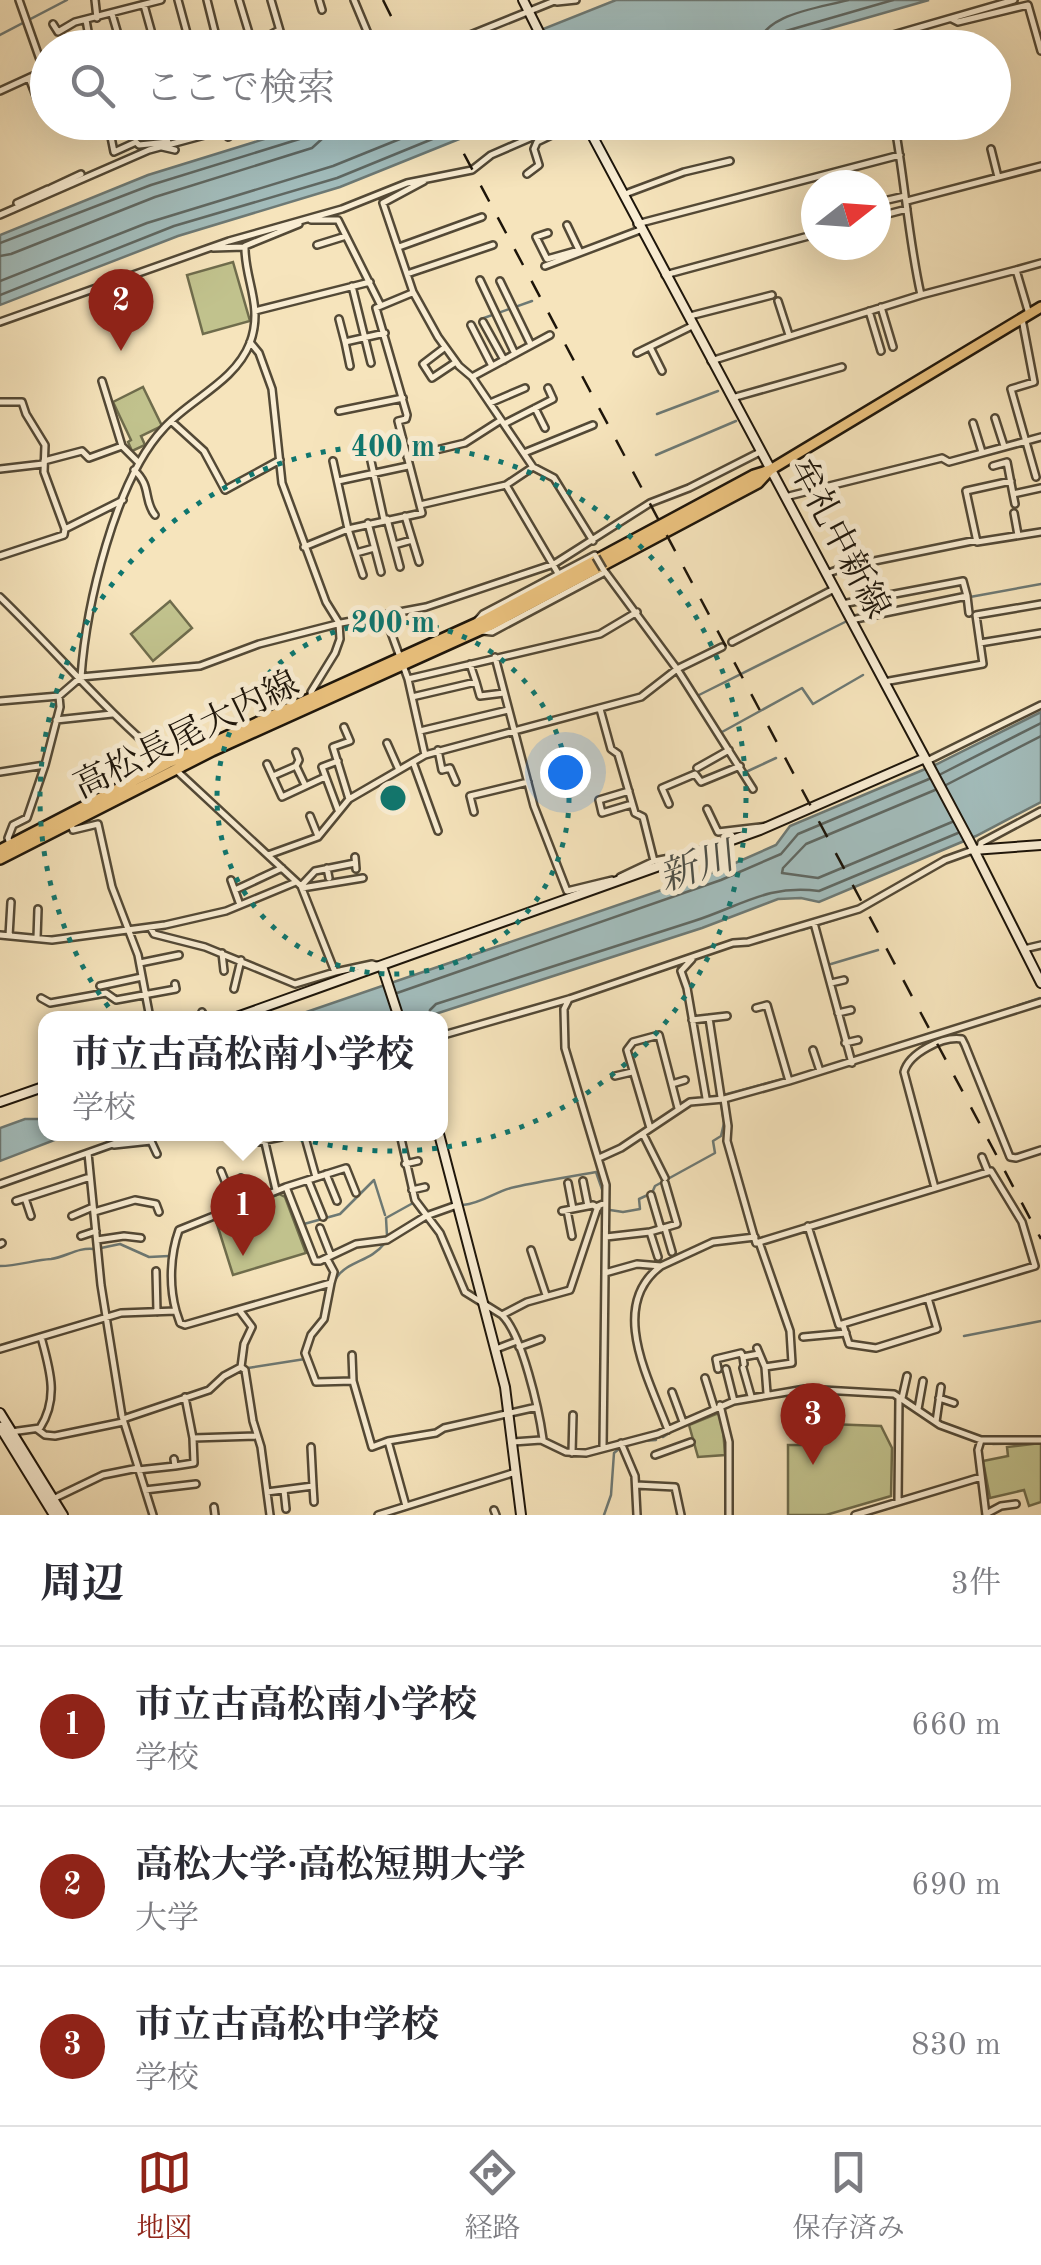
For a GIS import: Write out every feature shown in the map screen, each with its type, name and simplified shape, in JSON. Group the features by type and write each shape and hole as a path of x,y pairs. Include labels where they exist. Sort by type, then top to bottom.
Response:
{"main road":[{"name":"高松長尾大内線","path":"0,859 172,766 476,628 754,475 770,470 1041,307"},
{"name":"高松長尾大内線","path":"5,848 312,698 400,663"}],"street":[{"path":"19,0 31,30"},
{"path":"94,0 97,18"},
{"path":"129,0 131,8"},
{"path":"63,30 161,0"},
{"path":"178,0 186,30"},
{"path":"207,0 214,30"},
{"path":"239,0 246,30"},
{"path":"271,0 280,29"},
{"path":"319,0 322,10"},
{"path":"354,0 366,30"},
{"path":"523,0 538,30"},
{"path":"485,30 557,0"},
{"path":"549,3 576,0"},
{"path":"912,30 1014,0"},
{"path":"952,19 958,22 1028,4 1041,51"},
{"path":"144,5 151,30"},
{"path":"112,14 117,30"},
{"path":"86,20 88,30"},
{"path":"54,24 57,30"},
{"path":"920,30 926,26"},
{"path":"0,91 29,78"},
{"path":"112,140 114,152 136,142 173,147"},
{"path":"0,213 94,172 159,147 173,147 190,140"},
{"path":"0,322 207,248 306,220 430,177 472,170 491,154 524,140"},
{"path":"526,174 539,164 534,149 542,140"},
{"name":"牟礼中新線","path":"594,140 975,848 1041,982"},
{"path":"897,140 908,236 921,295"},
{"path":"991,149 998,177"},
{"path":"545,266 638,227 900,156"},
{"path":"622,195 730,160"},
{"path":"891,210 906,202 1041,166"},
{"path":"430,177 383,203 413,292 446,348 472,377 533,467 554,478 604,571 677,668 752,789"},
{"path":"891,202 906,202"},
{"path":"399,247 482,217"},
{"path":"207,248 244,247 306,220 338,220 380,304"},
{"path":"567,225 583,251"},
{"path":"548,234 532,239 547,260 583,251"},
{"path":"317,245 346,236"},
{"path":"665,276 801,238"},
{"path":"408,274 493,244"},
{"path":"244,247 255,311 250,342 242,358 219,383 171,421 138,462 88,605 81,677 82,684 112,714 300,885 335,972"},
{"path":"711,360 921,295 1041,263"},
{"path":"1016,270 1034,382 1011,388 1036,477"},
{"path":"480,280 515,354"},
{"path":"255,311 370,282"},
{"path":"500,282 531,345"},
{"path":"352,286 371,363"},
{"path":"486,297 504,290"},
{"path":"304,547 348,528 422,513 398,421 406,419 403,398 376,308 413,292"},
{"path":"637,353 690,321 775,298 788,336"},
{"path":"881,307 893,347"},
{"path":"869,311 881,351"},
{"path":"339,319 350,366"},
{"path":"502,328 517,320"},
{"path":"483,322 504,360"},
{"path":"471,325 492,366"},
{"path":"345,342 385,333"},
{"path":"472,377 550,335"},
{"path":"250,342 268,372 282,483 326,602 339,624 338,647 311,692 312,698"},
{"path":"650,347 662,371"},
{"path":"446,348 423,364 432,378 456,362"},
{"path":"1030,359 1041,356"},
{"path":"732,398 842,366"},
{"path":"102,381 122,446 138,462"},
{"path":"490,403 525,388"},
{"path":"407,456 465,442 553,399 548,388"},
{"path":"339,411 403,398"},
{"path":"0,402 22,402 45,445 44,463 66,529 64,535 0,556"},
{"path":"535,408 544,428"},
{"path":"995,418 1004,446"},
{"path":"171,421 204,451 225,490 280,460"},
{"path":"973,424 982,452"},
{"path":"524,453 593,425"},
{"path":"785,498 942,458 949,462 1041,438"},
{"path":"0,469 44,463 78,452 89,458 122,446"},
{"path":"369,452 400,567"},
{"path":"0,701 59,696 81,677 183,669 259,644 426,607 554,564 650,503 760,452"},
{"path":"334,461 362,575"},
{"path":"994,466 1007,462 1015,504"},
{"path":"338,481 410,466"},
{"path":"420,506 506,485 533,467"},
{"path":"134,470 148,489 149,508 155,515"},
{"path":"977,540 966,491 1011,481"},
{"path":"506,485 560,574"},
{"path":"1014,494 1041,488"},
{"path":"66,529 123,500"},
{"path":"1014,512 1018,536"},
{"path":"405,516 419,562"},
{"path":"368,524 381,572"},
{"path":"826,574 977,540 1041,532"},
{"path":"394,544 412,540"},
{"path":"356,553 374,548"},
{"path":"596,556 483,614 476,628 492,632 604,571"},
{"path":"842,604 964,581 969,613"},
{"path":"732,642 834,589"},
{"path":"0,596 81,677"},
{"path":"851,620 967,596"},
{"path":"884,682 983,664 976,615 1041,604"},
{"path":"408,679 600,634 637,612"},
{"path":"385,616 408,679 425,755"},
{"path":"980,644 1041,632"},
{"path":"268,855 318,836 349,799 425,755 641,697 677,668 722,648"},
{"path":"495,658 542,830 566,890 613,881 679,855 683,858"},
{"path":"470,664 480,696 504,693"},
{"path":"412,697 476,682"},
{"path":"5,848 13,824 27,818 45,765 59,696"},
{"path":"254,1011 771,826 927,762 1041,705"},
{"path":"600,708 634,813 643,818 654,862"},
{"path":"420,731 508,710"},
{"path":"56,720 112,714"},
{"path":"344,727 350,741 333,747 349,799"},
{"path":"387,743 399,770"},
{"path":"438,750 442,770 450,768 456,782"},
{"path":"697,768 730,750"},
{"path":"272,776 296,766 296,752"},
{"path":"338,762 322,766 338,810"},
{"path":"413,762 438,831"},
{"path":"267,764 282,797 325,777"},
{"path":"0,772 45,765"},
{"path":"296,766 304,785"},
{"path":"669,804 662,788 695,774 701,782 740,766"},
{"path":"474,812 470,796 528,782"},
{"path":"628,792 599,800 602,812 632,804"},
{"path":"707,809 718,832 759,824 771,826"},
{"path":"448,1034 569,999 732,943 748,942 860,909 1041,811"},
{"path":"91,812 140,963 148,1011"},
{"path":"310,816 318,836"},
{"path":"69,823 73,830 98,824"},
{"path":"975,848 1041,845"},
{"path":"300,885 315,871 355,863"},
{"path":"234,890 282,868"},
{"path":"328,868 330,878"},
{"path":"0,935 52,940 150,926 226,912 300,885 363,878"},
{"path":"231,880 240,906"},
{"path":"9,936 11,902"},
{"path":"37,938 38,909"},
{"path":"814,923 851,1061"},
{"path":"150,926 154,934 242,960 295,984 372,964 382,967"},
{"path":"1024,949 1041,945"},
{"path":"222,953 224,971"},
{"path":"140,963 178,956"},
{"path":"692,958 681,971 706,1098"},
{"path":"234,989 242,960"},
{"path":"382,967 397,1011"},
{"path":"100,986 142,978"},
{"path":"831,983 844,980"},
{"path":"41,998 50,1003 106,993 116,1000 176,989 175,984"},
{"path":"569,999 564,1009 566,1048 599,1158 606,1202 603,1449"},
{"path":"599,1158 678,1108 706,1098 722,1098 789,1079 1041,1002"},
{"path":"756,1008 768,1005 789,1079"},
{"path":"838,1012 852,1010"},
{"path":"692,1020 727,1016"},
{"path":"709,1018 728,1126 726,1142 756,1240 790,1331 792,1364 765,1367"},
{"path":"650,1128 627,1050 633,1042 658,1035 678,1108"},
{"path":"935,1188 904,1072 910,1059 950,1038 962,1040 966,1046 1010,1157 1041,1150"},
{"path":"846,1042 858,1040"},
{"path":"813,1050 819,1070"},
{"path":"615,1076 632,1072"},
{"path":"672,1084 685,1080"},
{"path":"0,1102 38,1089"},
{"path":"606,1237 650,1232 676,1224 674,1202 659,1156 642,1134"},
{"path":"0,1184 121,1141"},
{"path":"246,1144 252,1141"},
{"path":"264,1141 276,1190"},
{"path":"306,1141 316,1177"},
{"path":"401,1141 412,1190 440,1233 466,1292 512,1326 542,1440"},
{"path":"441,1141 510,1412 521,1515"},
{"path":"112,1144 151,1142 158,1154"},
{"path":"88,1153 106,1317 123,1420 153,1515"},
{"path":"982,1157 988,1172"},
{"path":"405,1164 418,1161"},
{"path":"331,1283 186,1326 180,1323 171,1293 178,1230 286,1186 346,1168 356,1193"},
{"path":"221,1171 235,1206"},
{"path":"668,1430 632,1324 642,1288 661,1266 713,1242 756,1240 988,1172 996,1175 1022,1222 1036,1266 838,1325 808,1226"},
{"path":"326,1174 337,1201"},
{"path":"16,1201 90,1177"},
{"path":"241,1178 249,1200"},
{"path":"308,1180 323,1217"},
{"path":"583,1181 588,1206"},
{"path":"568,1183 572,1236"},
{"path":"286,1186 315,1261 356,1244 387,1240 426,1216 460,1205"},
{"path":"412,1190 424,1187"},
{"path":"651,1195 672,1252"},
{"path":"25,1198 31,1216"},
{"path":"72,1216 135,1200 156,1204 158,1212"},
{"path":"502,1315 570,1290 598,1208 606,1202"},
{"path":"568,1210 598,1208"},
{"path":"320,1228 334,1272 324,1319 311,1335 305,1353 316,1382 353,1380"},
{"path":"81,1236 96,1231"},
{"path":"650,1232 658,1257"},
{"path":"97,1240 141,1238"},
{"path":"531,1250 546,1296"},
{"path":"605,1273 637,1264 661,1266"},
{"path":"156,1272 157,1312"},
{"path":"842,1324 849,1344 876,1348 937,1329 928,1298"},
{"path":"0,1348 106,1317 176,1311"},
{"path":"240,1311 252,1327 244,1344 241,1368"},
{"path":"803,1337 846,1333"},
{"path":"4,1430 37,1429 43,1425 52,1400 52,1378 41,1337"},
{"path":"496,1349 541,1339"},
{"path":"743,1363 758,1351 765,1367 768,1393"},
{"path":"734,1401 716,1359 741,1353 751,1396"},
{"path":"352,1354 353,1380 372,1447 536,1407"},
{"path":"37,1429 49,1437 123,1420 208,1390 241,1368"},
{"path":"241,1368 245,1370 270,1515"},
{"path":"898,1502 901,1398 908,1376"},
{"path":"705,1378 729,1442 728,1515"},
{"path":"918,1409 923,1382"},
{"path":"936,1422 941,1387"},
{"path":"513,1442 542,1440 572,1453 603,1449 668,1430 717,1406 751,1396 861,1390 901,1398 936,1422 980,1440 1041,1440"},
{"path":"672,1392 683,1422"},
{"path":"53,1499 103,1476 174,1462 194,1464 185,1397"},
{"path":"940,1398 954,1403"},
{"path":"0,1413 4,1430 54,1515"},
{"path":"572,1453 573,1415"},
{"path":"4,1430 62,1515"},
{"path":"193,1438 257,1436"},
{"path":"980,1440 986,1514 1016,1504"},
{"path":"388,1441 406,1506"},
{"path":"655,1455 691,1442"},
{"path":"621,1443 636,1484 637,1515"},
{"path":"311,1448 314,1502"},
{"path":"378,1515 516,1472"},
{"path":"855,1515 981,1477"},
{"path":"145,1490 196,1484"},
{"path":"636,1484 675,1488 681,1515"},
{"path":"267,1492 312,1486"},
{"path":"284,1490 286,1509"},
{"path":"214,1506 214,1515"},
{"path":"878,1508 889,1515"}],"green space":[{"path":"233,262 250,321 203,334 187,275"},
{"path":"143,387 162,426 141,436 145,445 132,451 128,442 131,440 113,402"},
{"path":"170,601 192,628 153,661 131,634"},
{"path":"279,1194 285,1197 306,1253 233,1275 216,1221"},
{"path":"722,1414 725,1455 698,1457 689,1425"},
{"path":"803,1423 881,1426 892,1448 891,1496 826,1515 788,1515 788,1445 803,1445"},
{"path":"1041,1443 1041,1502 1029,1506 1024,1490 990,1498 983,1461 1008,1456 1007,1447"}],"water":[{"path":"616,0 929,0 824,30 541,30"},
{"path":"261,140 457,140 340,187 178,236 0,305 0,235 148,175"},
{"path":"1041,712 1041,802 976,836 819,902 778,899 702,928 445,1011 309,1011 717,871 776,845 790,826 937,764"},
{"path":"38,1119 38,1141 52,1141 0,1161 0,1128"}],"waterway":[{"path":"0,35 67,0"},
{"path":"481,319 532,301"},
{"path":"657,414 718,391"},
{"path":"656,455 736,421"},
{"path":"970,597 1041,584"},
{"path":"699,695 849,620"},
{"path":"722,732 802,688 813,704 863,675"},
{"path":"748,771 776,758"},
{"path":"802,930 859,912"},
{"path":"831,964 878,950"},
{"path":"987,1016 1040,998"},
{"path":"610,1210 640,1209 639,1199 652,1193 655,1186 715,1153 713,1141 721,1136 721,1102 727,1094 817,1070"},
{"path":"463,1205 515,1187 596,1172 604,1195"},
{"path":"304,1224 340,1214 374,1180 385,1215"},
{"path":"387,1236 386,1218 413,1203 421,1214"},
{"path":"101,1248 120,1244 149,1257 169,1256"},
{"path":"326,1317 337,1277 384,1244"},
{"path":"0,1266 94,1249"},
{"path":"964,1336 1041,1321"},
{"path":"248,1368 305,1359"},
{"path":"795,1393 822,1392"},
{"path":"663,1437 679,1427"},
{"path":"642,1441 656,1440"},
{"path":"993,1444 1041,1443"},
{"path":"604,1515 611,1495 614,1453 620,1448"}],"railway":[{"path":"383,0 398,30"},
{"path":"457,140 1041,1239"}],"place":[{"name":"高松大学·高松短期大学","path":"121,351"},
{"name":"市立古高松南小学校","path":"243,1256"},
{"name":"市立古高松中学校","path":"813,1465"}],"water label":[{"name":"新川","path":"697,869"}]}
